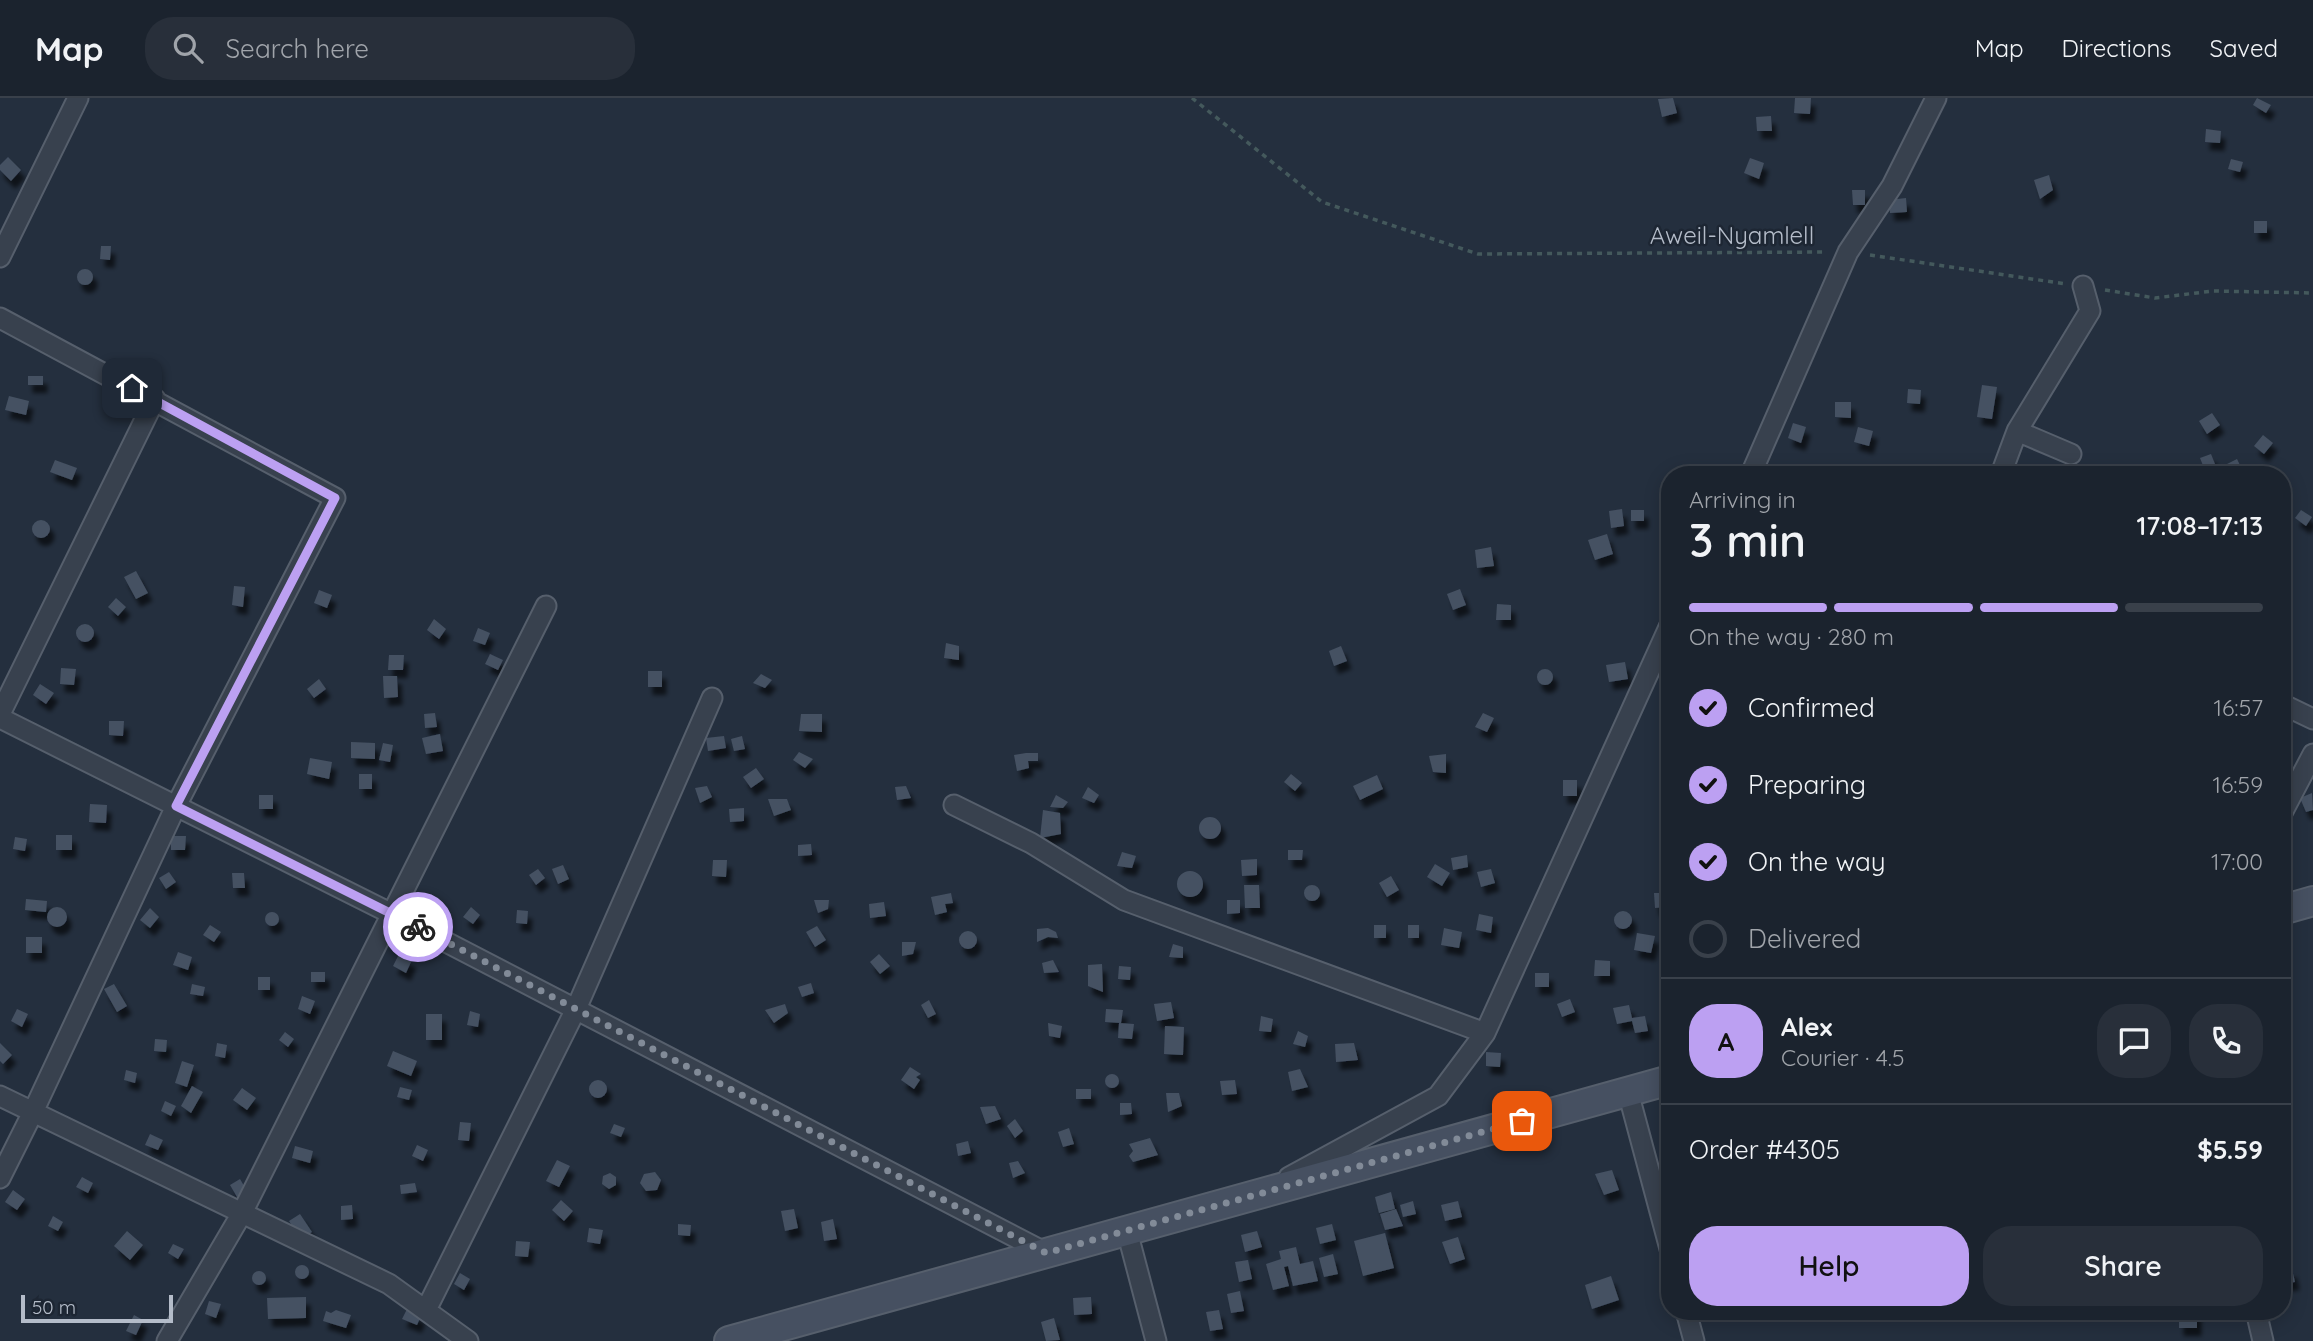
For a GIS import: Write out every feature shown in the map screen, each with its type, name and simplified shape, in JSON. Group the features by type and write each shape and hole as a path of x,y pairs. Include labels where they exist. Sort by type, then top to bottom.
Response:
{"street":[{"path":"0,257 78,98"},
{"path":"1754,466 1848,252 1892,186 1936,98"},
{"path":"2004,466 2017,431 2090,312 2083,286"},
{"path":"0,318 335,498 176,806 0,1178"},
{"path":"155,399 0,716 393,914 1046,1253"},
{"path":"2017,431 2071,454"},
{"path":"167,1341 243,1213 546,606"},
{"path":"1259,1194 1438,1096 1485,1033 1661,645"},
{"path":"426,1310 576,1009 712,698"},
{"path":"2291,708 2313,719"},
{"path":"2291,796 2313,754"},
{"path":"954,805 1031,843 1124,900 1485,1033"},
{"path":"2291,907 2313,901"},
{"path":"729,1341 1661,1083"},
{"path":"1628,1092 1661,1215"},
{"path":"0,1096 389,1284 468,1341"},
{"path":"1127,1231 1156,1341"},
{"path":"1688,1320 1694,1341"},
{"path":"2258,1320 2263,1341"}],"path":[{"name":"Aweil-Nyamlell","path":"1192,98 1322,202 1478,254 1848,252 2155,298 2213,291 2313,293"}],"building":[{"path":"1673,98 1677,113 1662,117 1658,99"},
{"path":"1795,98 1811,98 1810,114 1794,113"},
{"path":"2257,98 2271,105 2266,113 2253,105"},
{"path":"1771,116 1772,131 1757,131 1756,117"},
{"path":"2206,129 2221,131 2220,143 2205,142"},
{"path":"8,157 21,170 11,181 0,170 0,165"},
{"path":"1750,158 1764,163 1759,179 1744,173"},
{"path":"2231,159 2243,162 2240,172 2228,169"},
{"path":"2049,175 2053,190 2040,199 2034,180"},
{"path":"1852,190 1865,190 1865,205 1853,205"},
{"path":"1906,198 1907,212 1890,213 1889,200"},
{"path":"2254,221 2267,221 2267,233 2254,233"},
{"path":"101,246 111,246 110,260 100,259"},
{"path":"85,269 91,271 91,283 85,285 79,283 77,277 79,271"},
{"path":"28,376 43,376 43,385 28,385"},
{"path":"1982,385 1997,387 1992,419 1977,417"},
{"path":"1908,389 1921,390 1920,404 1907,403"},
{"path":"9,396 29,401 26,415 5,410"},
{"path":"1835,402 1851,402 1851,418 1835,417"},
{"path":"2212,413 2220,425 2207,434 2199,421"},
{"path":"1793,423 1806,427 1801,443 1788,438"},
{"path":"1858,427 1873,431 1869,446 1854,442"},
{"path":"2263,435 2273,443 2264,454 2254,446"},
{"path":"2211,454 2215,464 2203,466 2200,458"},
{"path":"2237,459 2240,466 2228,466 2227,464"},
{"path":"55,460 77,468 72,480 50,472"},
{"path":"1622,509 1624,526 1611,528 1609,511"},
{"path":"1631,510 1644,510 1644,521 1631,521"},
{"path":"2301,510 2312,517 2306,526 2295,518"},
{"path":"41,520 47,523 50,529 47,535 41,538 35,535 32,529 35,523"},
{"path":"1607,534 1613,554 1595,560 1588,540"},
{"path":"1491,547 1494,566 1477,568 1475,550"},
{"path":"136,571 148,593 136,599 124,577"},
{"path":"234,586 245,587 243,607 232,605"},
{"path":"1460,589 1466,605 1453,610 1447,594"},
{"path":"319,590 332,595 327,608 314,603"},
{"path":"116,598 126,607 118,616 108,607"},
{"path":"1497,604 1511,605 1511,620 1496,620"},
{"path":"434,619 446,629 439,639 427,630"},
{"path":"85,624 91,627 94,633 91,639 85,642 79,639 76,633 79,627"},
{"path":"478,628 490,633 485,645 473,641"},
{"path":"946,643 959,646 959,660 944,658"},
{"path":"1341,646 1347,661 1334,666 1329,651"},
{"path":"490,654 503,660 498,670 485,664"},
{"path":"389,655 404,655 403,670 388,670"},
{"path":"1625,662 1628,679 1609,682 1606,665"},
{"path":"61,668 76,669 74,685 60,684"},
{"path":"1542,669 1548,669 1553,677 1551,683 1542,685 1537,680 1537,674"},
{"path":"648,671 662,671 662,687 648,687"},
{"path":"761,674 772,680 765,688 753,683"},
{"path":"383,676 397,676 398,697 384,698"},
{"path":"319,679 326,689 314,698 307,689"},
{"path":"40,684 54,693 46,704 33,695"},
{"path":"435,713 437,727 425,728 424,714"},
{"path":"1483,713 1494,718 1487,732 1475,727"},
{"path":"801,714 822,714 822,732 799,731"},
{"path":"109,721 124,721 123,736 109,735"},
{"path":"440,734 443,751 426,754 422,738"},
{"path":"724,736 726,748 708,751 706,738"},
{"path":"742,736 745,749 734,751 731,739"},
{"path":"351,742 375,743 375,759 351,758"},
{"path":"383,743 393,745 390,762 379,760"},
{"path":"799,752 813,759 805,768 793,760"},
{"path":"1038,753 1038,761 1028,761 1029,768 1017,771 1014,755"},
{"path":"1446,754 1446,773 1433,772 1429,756"},
{"path":"310,758 332,762 329,779 307,774"},
{"path":"756,768 764,779 751,788 743,777"},
{"path":"359,774 372,774 372,789 359,789"},
{"path":"1291,774 1302,783 1295,791 1284,782"},
{"path":"1377,775 1383,789 1360,800 1353,786"},
{"path":"1563,780 1577,780 1577,796 1563,796"},
{"path":"707,786 712,797 700,803 695,788"},
{"path":"906,786 911,798 897,800 895,787"},
{"path":"1088,787 1099,795 1094,803 1082,798"},
{"path":"2312,793 2313,810 2306,812 2300,798"},
{"path":"259,795 273,795 273,809 259,809"},
{"path":"1056,795 1068,802 1063,808 1050,807"},
{"path":"768,799 787,799 791,810 774,816"},
{"path":"90,804 107,805 106,823 89,822"},
{"path":"744,808 744,821 730,822 729,809"},
{"path":"1043,810 1060,813 1061,834 1040,838"},
{"path":"1210,817 1218,820 1221,828 1218,836 1210,839 1202,836 1199,828 1202,820"},
{"path":"56,835 72,835 72,850 56,850"},
{"path":"171,836 186,836 185,850 171,850"},
{"path":"15,837 27,839 25,851 13,849"},
{"path":"811,844 812,855 798,856 798,845"},
{"path":"1288,850 1303,850 1302,860 1288,860"},
{"path":"1122,852 1136,856 1132,868 1117,866"},
{"path":"1467,855 1468,867 1453,870 1451,858"},
{"path":"1257,859 1257,875 1242,876 1241,860"},
{"path":"713,860 727,860 726,877 712,876"},
{"path":"1435,864 1450,873 1442,886 1427,877"},
{"path":"563,865 569,879 558,884 552,869"},
{"path":"538,869 545,878 536,885 529,875"},
{"path":"1491,869 1495,883 1481,887 1477,872"},
{"path":"1190,871 1199,875 1203,884 1199,893 1190,897 1181,893 1177,884 1181,875"},
{"path":"169,872 176,882 166,889 159,878"},
{"path":"232,873 244,873 245,888 233,888"},
{"path":"1391,876 1399,890 1387,897 1379,883"},
{"path":"1244,885 1259,885 1260,908 1245,908"},
{"path":"1312,885 1318,887 1318,899 1312,901 1306,899 1304,893 1306,887"},
{"path":"951,893 953,903 945,904 947,912 935,915 931,897"},
{"path":"1654,893 1661,893 1661,907 1655,908"},
{"path":"26,899 47,901 46,912 25,910"},
{"path":"814,900 829,900 828,909 818,913"},
{"path":"1227,900 1240,900 1240,913 1227,914"},
{"path":"884,902 886,916 870,918 869,904"},
{"path":"57,907 64,910 67,917 64,924 57,927 50,924 47,917 50,910"},
{"path":"471,907 480,915 473,924 463,917"},
{"path":"150,908 159,917 150,928 140,920"},
{"path":"517,910 528,911 527,924 516,923"},
{"path":"1619,911 1627,911 1632,920 1630,927 1619,929 1614,924 1614,916"},
{"path":"269,912 275,912 279,919 275,926 269,926 265,922 265,916"},
{"path":"1479,914 1493,917 1491,933 1476,930"},
{"path":"210,925 221,932 214,942 203,935"},
{"path":"1374,925 1386,925 1386,938 1374,938"},
{"path":"1408,925 1419,925 1419,938 1408,938"},
{"path":"817,926 826,940 815,947 806,932"},
{"path":"1048,928 1056,932 1058,938 1048,937 1037,942 1037,929"},
{"path":"1444,928 1462,932 1459,948 1441,945"},
{"path":"968,931 974,934 977,940 974,946 968,949 962,946 959,940 962,934"},
{"path":"1637,933 1655,936 1651,953 1634,950"},
{"path":"26,937 42,937 42,953 26,953"},
{"path":"902,942 916,942 913,954 902,956"},
{"path":"1173,944 1183,947 1183,958 1169,957"},
{"path":"178,952 192,957 188,970 173,965"},
{"path":"399,954 412,960 406,973 393,966"},
{"path":"879,954 890,966 880,974 870,962"},
{"path":"1053,960 1059,972 1044,973 1042,963"},
{"path":"1595,960 1610,961 1610,976 1594,976"},
{"path":"1102,964 1103,992 1088,986 1088,965"},
{"path":"1119,966 1131,967 1130,980 1118,979"},
{"path":"311,972 325,972 325,982 311,982"},
{"path":"1535,973 1549,973 1549,987 1535,987"},
{"path":"258,977 270,977 270,990 258,990"},
{"path":"811,983 814,993 802,997 798,987"},
{"path":"114,984 127,1006 117,1012 104,989"},
{"path":"192,984 205,987 203,996 190,994"},
{"path":"302,996 315,1001 310,1014 298,1009"},
{"path":"1570,999 1575,1012 1562,1017 1557,1004"},
{"path":"929,1000 936,1014 928,1018 921,1005"},
{"path":"1171,1002 1174,1018 1157,1021 1154,1004"},
{"path":"785,1004 788,1013 774,1023 765,1010"},
{"path":"1629,1005 1632,1018 1645,1016 1648,1031 1635,1033 1632,1021 1617,1024 1613,1008"},
{"path":"17,1009 28,1014 22,1027 11,1021"},
{"path":"1106,1009 1123,1010 1121,1023 1105,1022"},
{"path":"470,1011 480,1014 478,1027 467,1025"},
{"path":"426,1014 442,1014 442,1040 426,1040"},
{"path":"1261,1016 1273,1019 1271,1032 1259,1031"},
{"path":"1048,1023 1062,1026 1060,1038 1049,1036"},
{"path":"1119,1023 1134,1024 1132,1039 1118,1038"},
{"path":"1165,1026 1184,1027 1183,1055 1164,1054"},
{"path":"1298,1031 1308,1036 1305,1047 1293,1044"},
{"path":"285,1032 294,1039 288,1047 279,1040"},
{"path":"155,1039 167,1040 166,1052 154,1051"},
{"path":"0,1043 12,1055 3,1064 0,1061"},
{"path":"217,1043 227,1045 225,1058 215,1056"},
{"path":"1354,1043 1358,1060 1336,1062 1335,1044"},
{"path":"393,1051 417,1061 411,1076 387,1066"},
{"path":"1486,1052 1501,1053 1500,1067 1486,1066"},
{"path":"182,1061 194,1065 187,1087 175,1083"},
{"path":"910,1067 921,1074 916,1077 920,1080 914,1089 901,1080"},
{"path":"1300,1069 1308,1087 1292,1091 1288,1072"},
{"path":"126,1070 137,1073 135,1083 124,1080"},
{"path":"1109,1074 1115,1074 1119,1081 1115,1088 1109,1088 1105,1084 1105,1078"},
{"path":"598,1080 604,1083 607,1089 604,1095 598,1098 592,1095 589,1089 592,1083"},
{"path":"1235,1080 1237,1094 1222,1095 1220,1081"},
{"path":"192,1086 203,1092 191,1113 181,1106"},
{"path":"400,1087 412,1090 409,1100 397,1097"},
{"path":"242,1088 256,1098 247,1110 233,1100"},
{"path":"1076,1089 1091,1089 1091,1099 1076,1099"},
{"path":"1166,1093 1179,1093 1182,1106 1168,1112"},
{"path":"165,1101 176,1106 171,1116 161,1111"},
{"path":"1120,1103 1131,1103 1132,1114 1120,1115"},
{"path":"995,1106 1001,1119 986,1124 980,1107"},
{"path":"1015,1119 1023,1131 1015,1138 1007,1126"},
{"path":"460,1122 471,1123 469,1141 458,1140"},
{"path":"614,1124 625,1128 621,1137 610,1133"},
{"path":"1069,1128 1074,1144 1063,1147 1058,1132"},
{"path":"150,1134 163,1140 158,1150 145,1145"},
{"path":"1150,1138 1158,1155 1133,1162 1129,1156 1133,1151 1129,1144"},
{"path":"968,1141 971,1153 958,1156 956,1144"},
{"path":"417,1145 428,1150 423,1161 412,1156"},
{"path":"295,1146 313,1151 310,1163 292,1158"},
{"path":"557,1160 570,1166 559,1187 546,1181"},
{"path":"1018,1161 1025,1173 1013,1178 1009,1163"},
{"path":"1612,1170 1619,1190 1604,1195 1595,1174"},
{"path":"655,1172 661,1180 657,1190 646,1191 640,1183 644,1174"},
{"path":"610,1173 616,1177 616,1185 609,1189 602,1184 603,1176"},
{"path":"82,1177 93,1183 88,1193 76,1187"},
{"path":"240,1179 247,1191 237,1197 230,1185"},
{"path":"415,1183 417,1192 401,1194 400,1185"},
{"path":"13,1190 25,1199 17,1210 5,1202"},
{"path":"1391,1192 1395,1209 1379,1213 1375,1197"},
{"path":"561,1200 573,1211 564,1221 552,1210"},
{"path":"1413,1201 1416,1214 1403,1217 1400,1205"},
{"path":"1458,1201 1462,1217 1445,1221 1441,1205"},
{"path":"352,1205 353,1219 341,1220 341,1206"},
{"path":"794,1209 798,1228 785,1231 781,1211"},
{"path":"1396,1209 1403,1226 1385,1230 1380,1214"},
{"path":"300,1214 312,1232 301,1239 289,1221"},
{"path":"53,1216 63,1222 58,1231 48,1226"},
{"path":"833,1219 837,1239 824,1241 821,1222"},
{"path":"678,1224 691,1225 690,1236 678,1235"},
{"path":"1332,1224 1336,1240 1320,1244 1316,1228"},
{"path":"589,1228 603,1230 600,1244 587,1242"},
{"path":"127,1231 143,1245 130,1260 114,1246"},
{"path":"1257,1231 1262,1247 1245,1252 1241,1235"},
{"path":"1385,1233 1394,1268 1363,1276 1354,1241"},
{"path":"1458,1237 1465,1259 1450,1264 1442,1242"},
{"path":"516,1241 530,1242 528,1257 515,1256"},
{"path":"173,1244 184,1249 178,1259 168,1253"},
{"path":"1296,1247 1300,1264 1313,1261 1318,1281 1293,1286 1288,1266 1284,1267 1289,1286 1273,1290 1266,1264 1281,1259 1279,1251"},
{"path":"1333,1254 1338,1274 1324,1277 1319,1258"},
{"path":"1248,1260 1252,1279 1239,1282 1235,1262"},
{"path":"302,1265 307,1267 307,1277 302,1279 297,1277 295,1272 297,1267"},
{"path":"2291,1269 2295,1282 2291,1283"},
{"path":"256,1271 262,1271 266,1278 262,1285 256,1285 252,1281 252,1275"},
{"path":"460,1273 470,1279 464,1290 454,1284"},
{"path":"1611,1276 1619,1300 1592,1309 1585,1285"},
{"path":"1240,1291 1244,1311 1231,1313 1227,1294"},
{"path":"306,1297 306,1318 268,1319 267,1298"},
{"path":"1091,1297 1092,1314 1074,1315 1073,1298"},
{"path":"209,1301 221,1304 216,1318 205,1314"},
{"path":"407,1309 421,1316 417,1325 402,1319"},
{"path":"336,1310 351,1315 346,1328 323,1321 326,1311 331,1313"},
{"path":"1219,1310 1223,1329 1210,1331 1206,1312"},
{"path":"134,1315 143,1320 136,1335 126,1331"},
{"path":"1054,1318 1060,1340 1046,1341 1041,1322"},
{"path":"2179,1320 2197,1320 2197,1328 2179,1328"}],"way so far":[{"path":"418,927 1046,1253 1522,1121"}],"route":[{"path":"132,388 335,498 176,806 418,927"}]}
